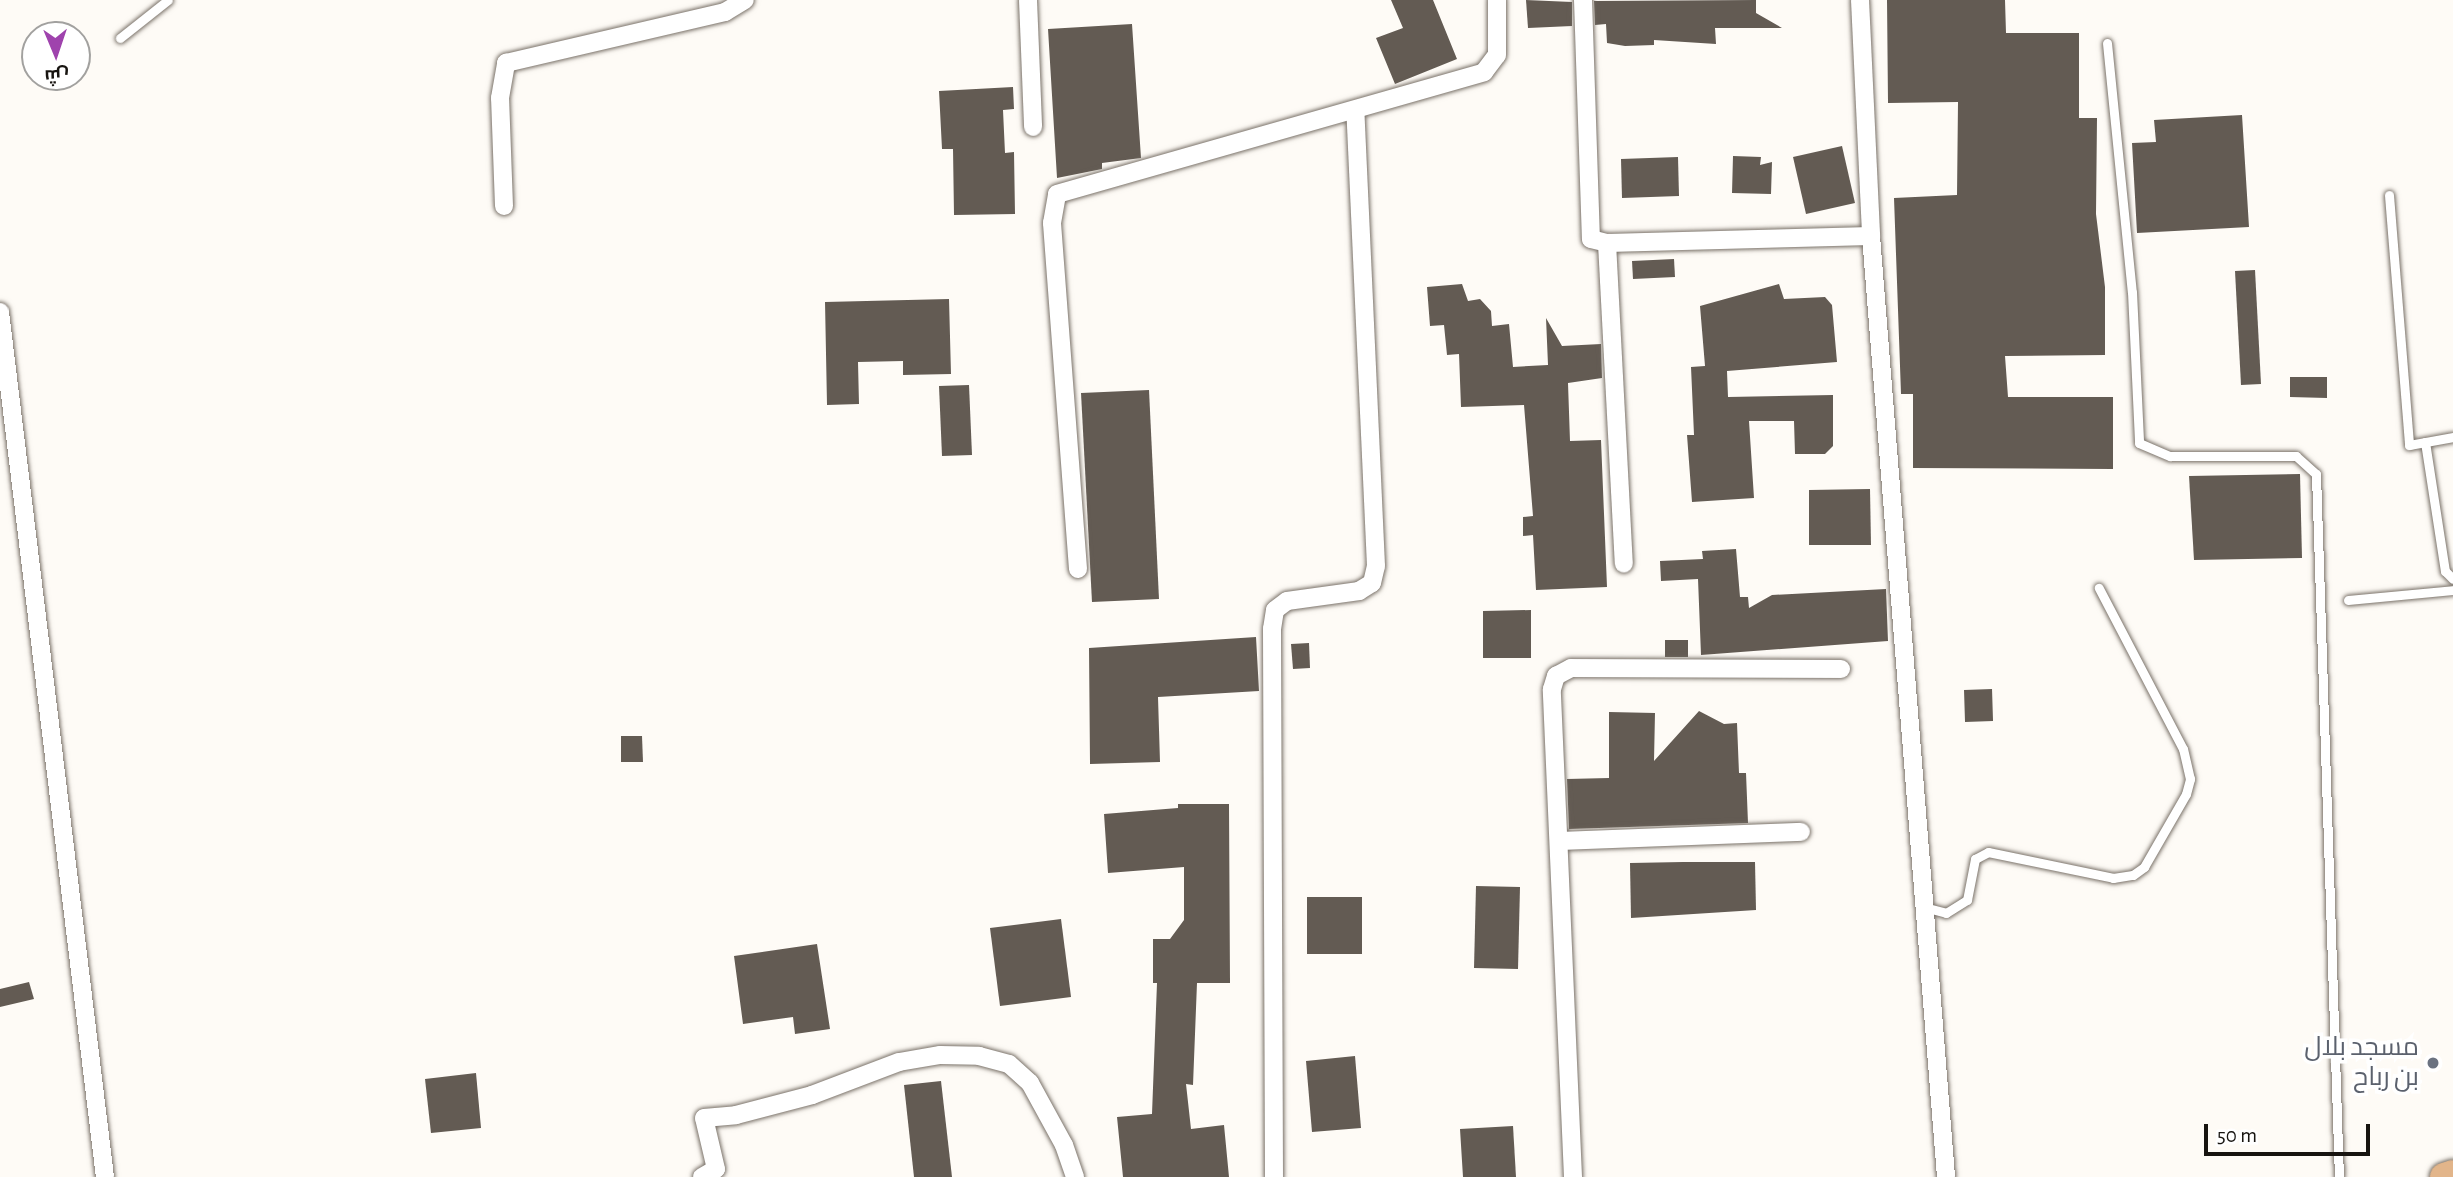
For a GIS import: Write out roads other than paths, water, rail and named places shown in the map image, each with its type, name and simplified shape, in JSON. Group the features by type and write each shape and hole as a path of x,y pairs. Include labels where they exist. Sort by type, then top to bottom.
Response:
{"main road":[{"path":"2444,1177 2453,1174"}],"street":[{"path":"503,206 500,98 506,62 725,12 745,0"},
{"path":"1028,0 1033,127"},
{"path":"1078,569 1052,223 1057,194 1355,111 1493,66 1497,55 1497,0"},
{"path":"1583,0 1591,239 1606,243 1871,236"},
{"path":"1860,0 1871,236 1946,1177"},
{"path":"1273,1177 1272,629 1275,610 1287,601 1359,591 1372,583 1376,566 1355,111"},
{"path":"1606,243 1624,564"},
{"path":"0,312 105,1177"},
{"path":"1573,1177 1562,841 1552,689 1556,676 1571,668 1841,669"},
{"path":"1562,841 1801,832"},
{"path":"702,1177 716,1169 704,1118 736,1115 812,1095 900,1062 940,1055 979,1056 1009,1064 1030,1083 1064,1145 1075,1177"}],"lane":[{"path":"120,38 168,0"},
{"path":"2107,43 2132,292 2139,443 2169,456 2297,456 2316,474 2339,1177"},
{"path":"2389,195 2409,445 2453,437"},
{"path":"2425,442 2445,571 2453,579"},
{"path":"1924,908 1946,913 1966,900 1975,859 1988,852 2113,878 2133,875 2144,867 2186,794 2189,779 2183,749 2099,588"},
{"path":"2348,600 2453,590"}],"place":[{"name":"مسجد بلال بن رباح","path":"2433,1063"}]}
